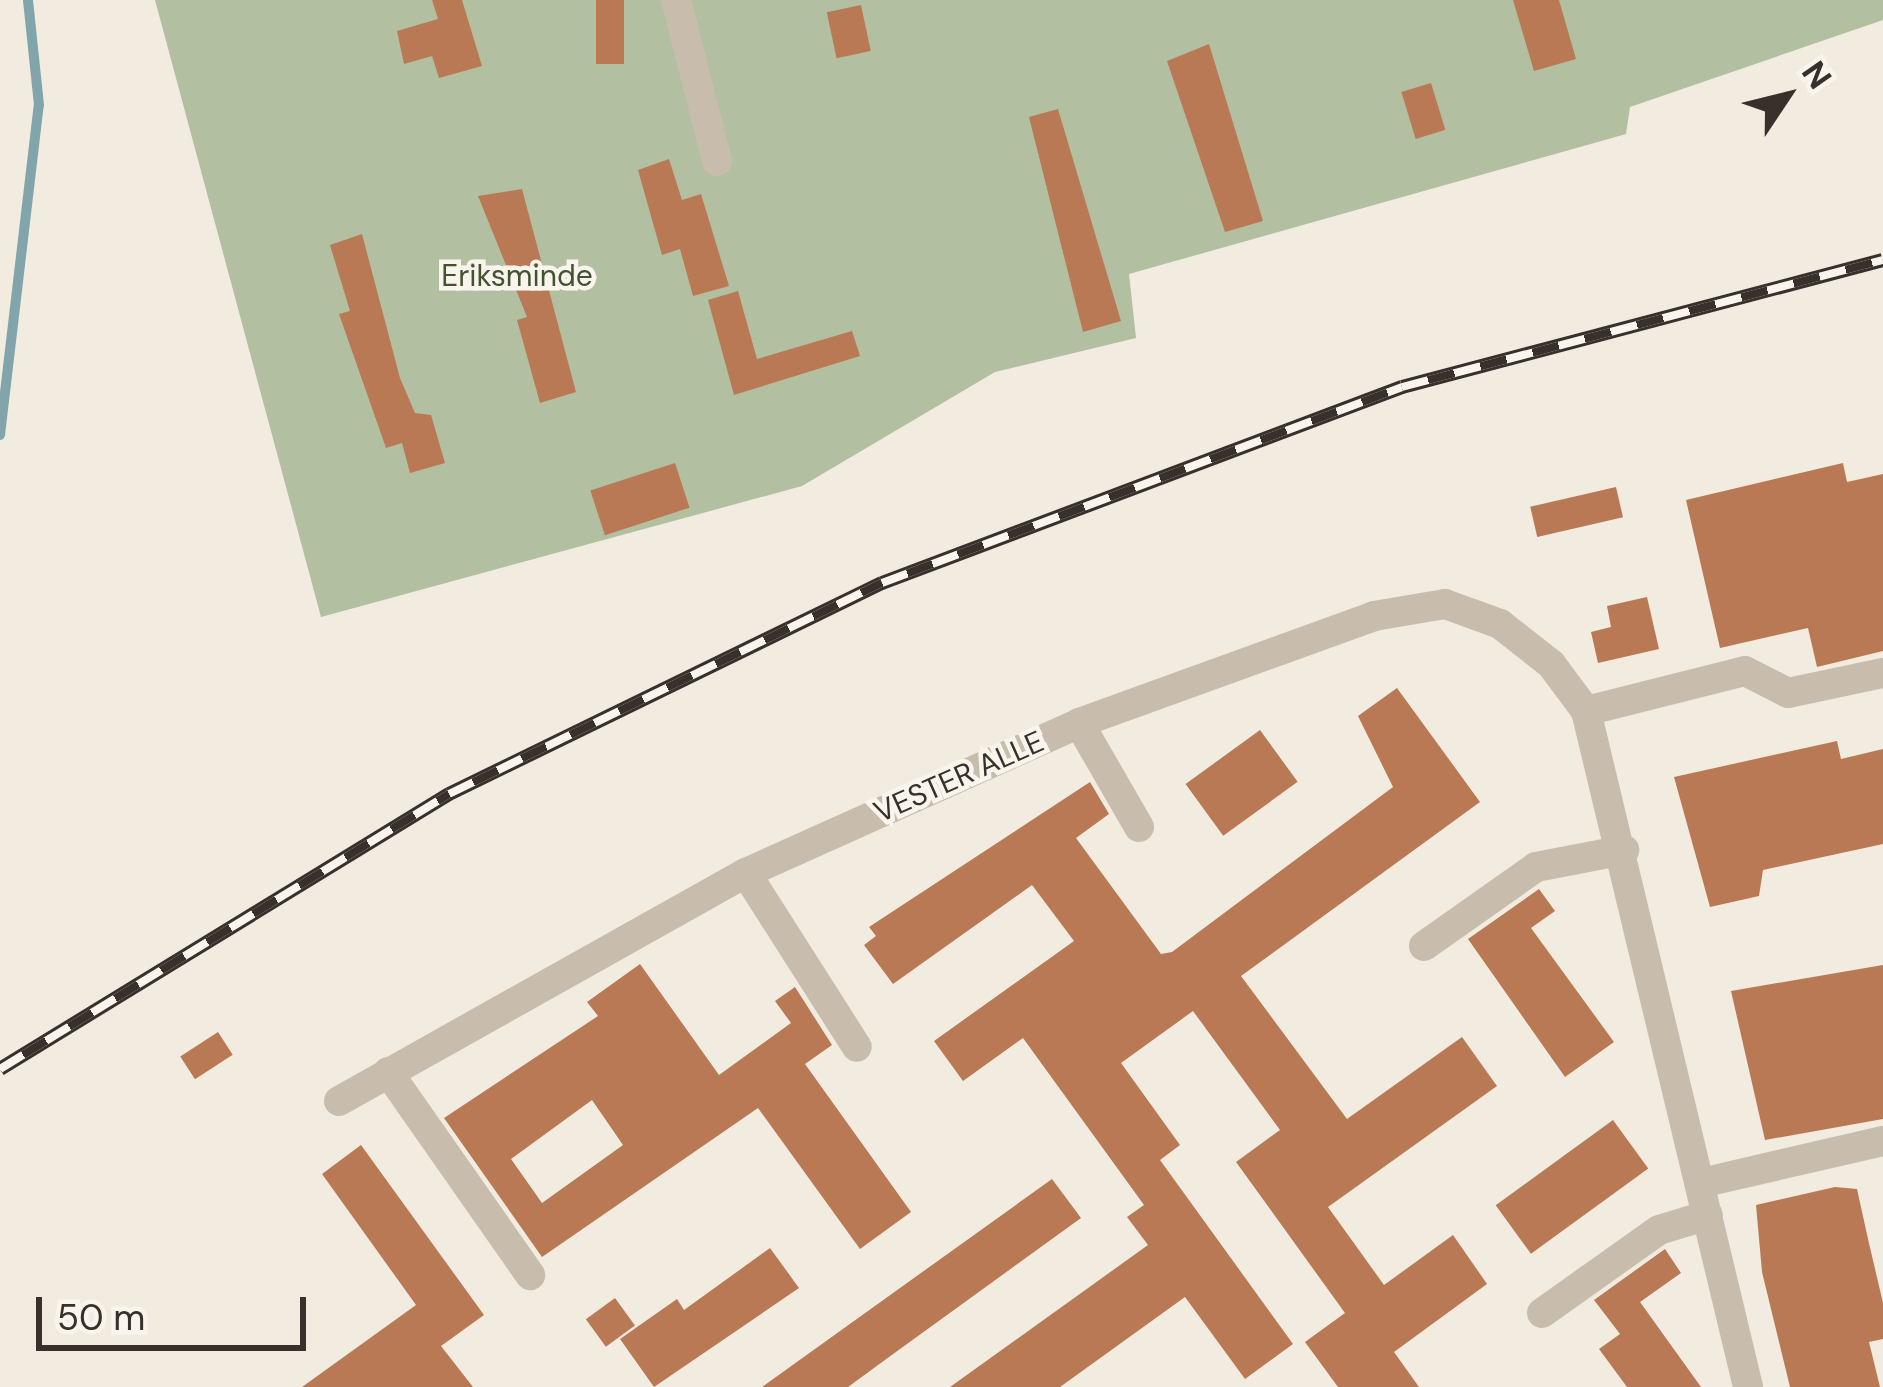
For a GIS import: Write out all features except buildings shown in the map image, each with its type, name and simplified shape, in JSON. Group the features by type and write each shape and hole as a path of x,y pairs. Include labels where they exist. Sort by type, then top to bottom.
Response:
{"street":[{"path":"676,0 717,161"},
{"name":"VESTER ALLE","path":"339,1100 746,873 1079,723 1374,616 1445,604 1500,623 1551,664 1586,711 1624,850 1748,1387"},
{"path":"1586,711 1745,671 1787,694 1883,673"},
{"path":"1079,723 1139,827"},
{"path":"1424,946 1536,867 1624,850"},
{"path":"746,873 857,1047"},
{"path":"388,1072 530,1275"},
{"path":"1701,1183 1883,1141"},
{"path":"1543,1313 1659,1230 1708,1215"}],"green space":[{"name":"Eriksminde","path":"155,0 1883,0 1883,20 1630,107 1626,134 1129,274 1136,338 995,372 802,486 321,617"}],"waterway":[{"path":"0,435 39,105 28,0"}],"railway":[{"path":"0,1069 449,794 882,583 1402,387 1883,260"}]}
